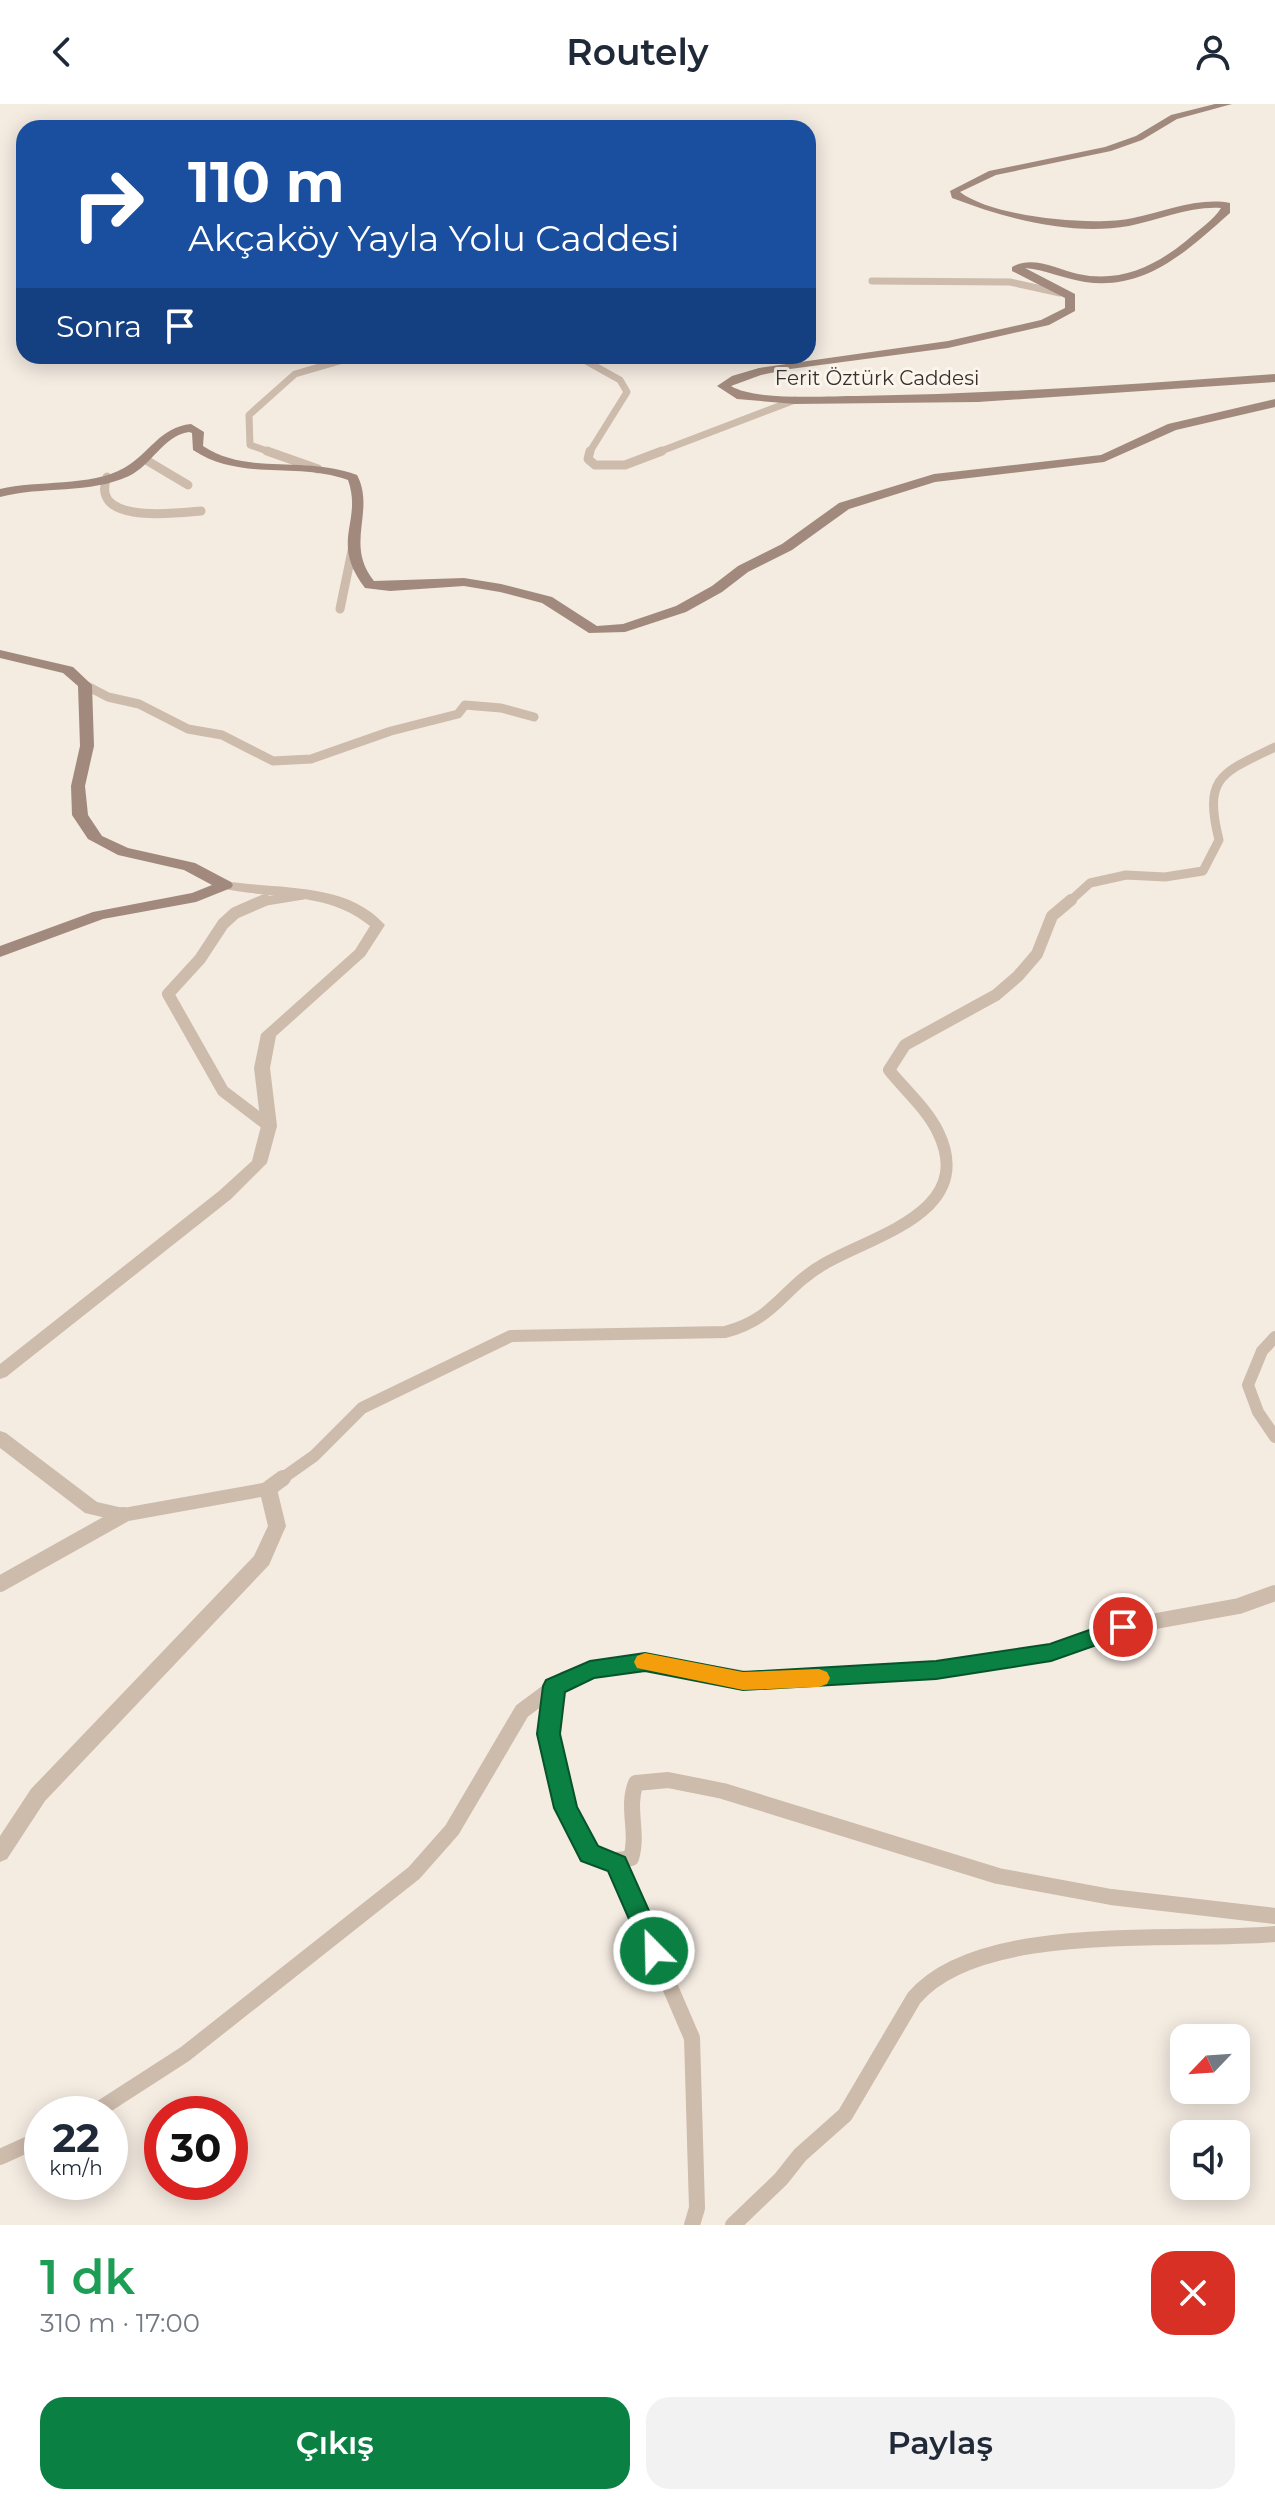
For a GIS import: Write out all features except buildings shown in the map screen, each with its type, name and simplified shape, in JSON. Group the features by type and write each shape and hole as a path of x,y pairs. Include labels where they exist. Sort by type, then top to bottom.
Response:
{"main road":[{"path":"1071,296 1016,267 1034,265 1098,281 1127,278 1158,269 1226,211 1226,205 1213,203 1165,217 1090,225 977,205 956,196 955,191 993,173 1139,138 1174,117 1227,104"},
{"name":"Ferit Öztürk Caddesi","path":"816,364 943,346 1044,323 1062,317 1071,309 1071,296"},
{"name":"Ferit Öztürk Caddesi","path":"814,364 730,379 723,386 737,395 795,400 1037,396 1132,385 1275,378"},
{"path":"0,493 124,474 146,460 174,431 188,427 198,432 197,447 206,456 229,462 345,474 357,485 352,551 370,585 390,587 464,582 501,588 547,600 585,627 612,631 681,609 717,589 743,569 798,539 844,506 934,478 1104,458 1172,427 1275,403"},
{"path":"0,654 68,670 85,685 87,746 78,786 80,815 96,839 123,852 189,866 225,885"},
{"path":"0,952 99,915 196,897 225,885"}],"street":[{"path":"872,281 1010,282 1071,296"},
{"path":"318,469 250,445 249,415 295,374 329,364"},
{"path":"591,364 620,380 627,392 589,452 588,459 595,465 625,465 795,400"},
{"path":"146,460 188,485"},
{"path":"107,477 104,485 108,498 123,511 137,514 201,511"},
{"path":"340,609 349,583 348,559 352,551"},
{"path":"85,685 108,697 139,704 188,729 222,735 273,761 311,759 407,726 458,714 465,705 501,708 534,717"},
{"path":"0,1584 123,1515 268,1489 314,1456 362,1408 511,1336 725,1332 748,1328 769,1318 790,1288 822,1265 913,1220 940,1194 946,1164 939,1133 889,1070 905,1045 1008,985 1037,954 1052,916 1090,883 1126,875 1165,877 1203,871 1211,861 1219,840 1211,808 1215,787 1230,769 1275,747"},
{"path":"0,1373 259,1163 269,1126 262,1068 269,1034 360,953 378,925 351,902 306,894 254,892 225,885"},
{"path":"269,1126 223,1091 168,994 210,948 223,924 235,913 266,899 306,894"},
{"path":"1275,1337 1262,1351 1248,1385 1254,1403 1275,1437"},
{"path":"0,1438 92,1508 123,1515"},
{"path":"0,1853 38,1795 262,1560 277,1526 268,1489"},
{"path":"120,2096 185,2054 414,1873 452,1830 522,1711 554,1686 590,1670 645,1662 743,1681 936,1670 1051,1653 1123,1627 1239,1606 1275,1593"},
{"path":"554,1686 548,1734 566,1808 589,1853 617,1864 631,1858 636,1845 630,1793 636,1783 648,1778 723,1791 998,1876 1111,1897 1275,1916"},
{"path":"617,1864 692,2038 697,2208 692,2225"},
{"path":"733,2225 781,2179 799,2156 845,2115 863,2091 923,1987 945,1970 1028,1946 1181,1938 1240,1939 1275,1934"},
{"path":"0,2157 24,2146"}],"slow traffic":[{"path":"645,1662 674,1665 743,1681 819,1678"}],"route":[{"path":"654,1951 617,1864 601,1861 589,1853 566,1808 548,1734 554,1686 590,1670 645,1662 674,1665 743,1681 936,1670 1007,1657 1051,1653 1123,1627"}]}
